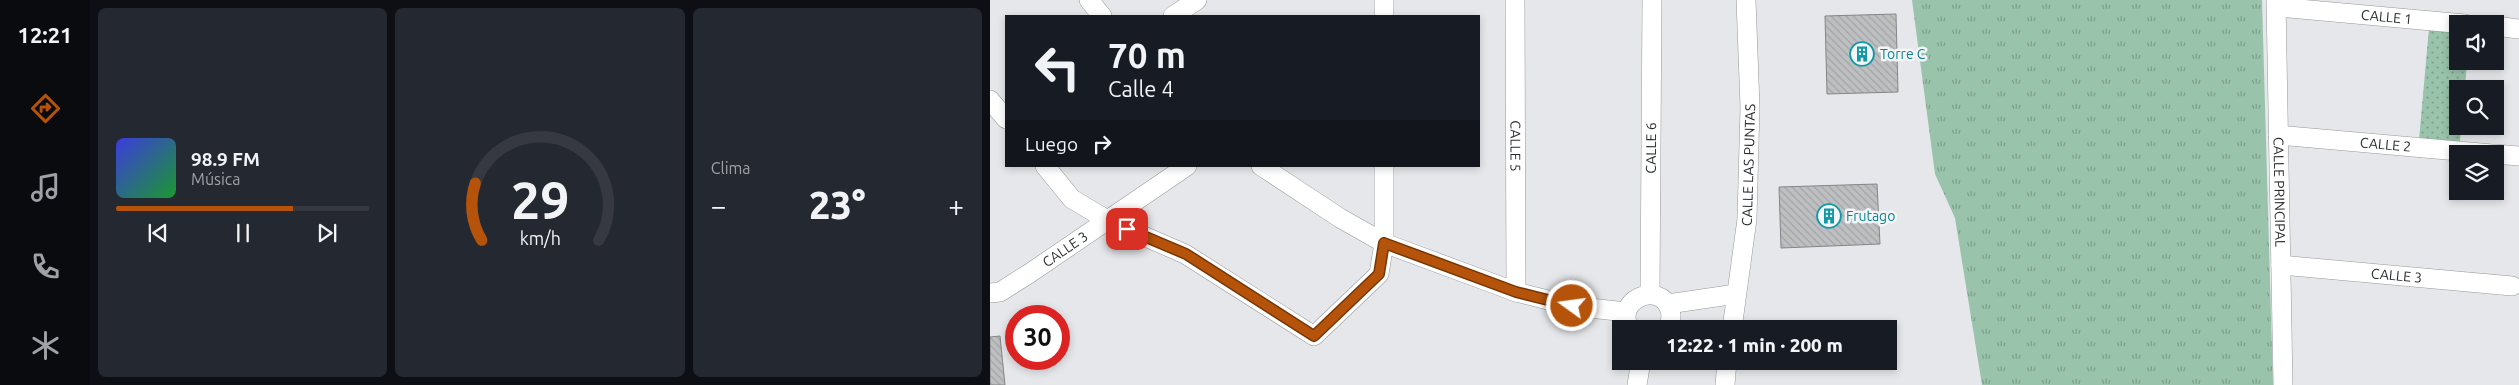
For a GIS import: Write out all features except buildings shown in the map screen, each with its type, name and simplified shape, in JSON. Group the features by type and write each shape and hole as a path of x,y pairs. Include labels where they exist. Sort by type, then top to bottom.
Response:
{"street":[{"path":"1089,0 1101,15"},
{"path":"1174,15 1197,0"},
{"path":"1384,0 1384,15"},
{"name":"CALLE 5","path":"1515,0 1516,292"},
{"name":"CALLE 6","path":"1650,294 1652,0"},
{"name":"CALLE LAS PUNTAS","path":"1733,320 1747,219 1750,107 1746,0"},
{"name":"CALLE 1","path":"2276,3 2449,22"},
{"name":"CALLE PRINCIPAL","path":"2276,3 2283,385"},
{"path":"2504,27 2519,29"},
{"path":"990,100 1005,118"},
{"name":"CALLE 2","path":"2278,136 2449,150"},
{"name":"CALLE 2","path":"2504,155 2519,156"},
{"path":"1046,167 1072,199 1109,221 1186,254 1314,336 1379,274 1384,243 1384,167"},
{"name":"CALLE 3","path":"990,294 1000,292 1109,221 1186,167"},
{"path":"1262,167 1317,204 1384,243 1516,292 1628,320 1635,298 1650,294 1668,304 1670,320"},
{"name":"CALLE 3","path":"2281,265 2512,286"},
{"path":"1668,304 1736,294"},
{"path":"1637,385 1640,370"},
{"path":"1725,385 1726,370"}],"green space":[{"path":"1912,0 2262,0 2273,385 1982,385 1955,218 1935,174"},
{"path":"2429,28 2449,29 2449,70 2466,70 2466,80 2449,80 2449,135 2460,135 2460,143 2419,140"}],"place":[{"name":"Torre C","path":"1862,54"},
{"name":"Frutago","path":"1829,216"}],"route":[{"path":"1127,229 1186,254 1314,336 1379,274 1384,243 1516,292 1572,306"}]}
